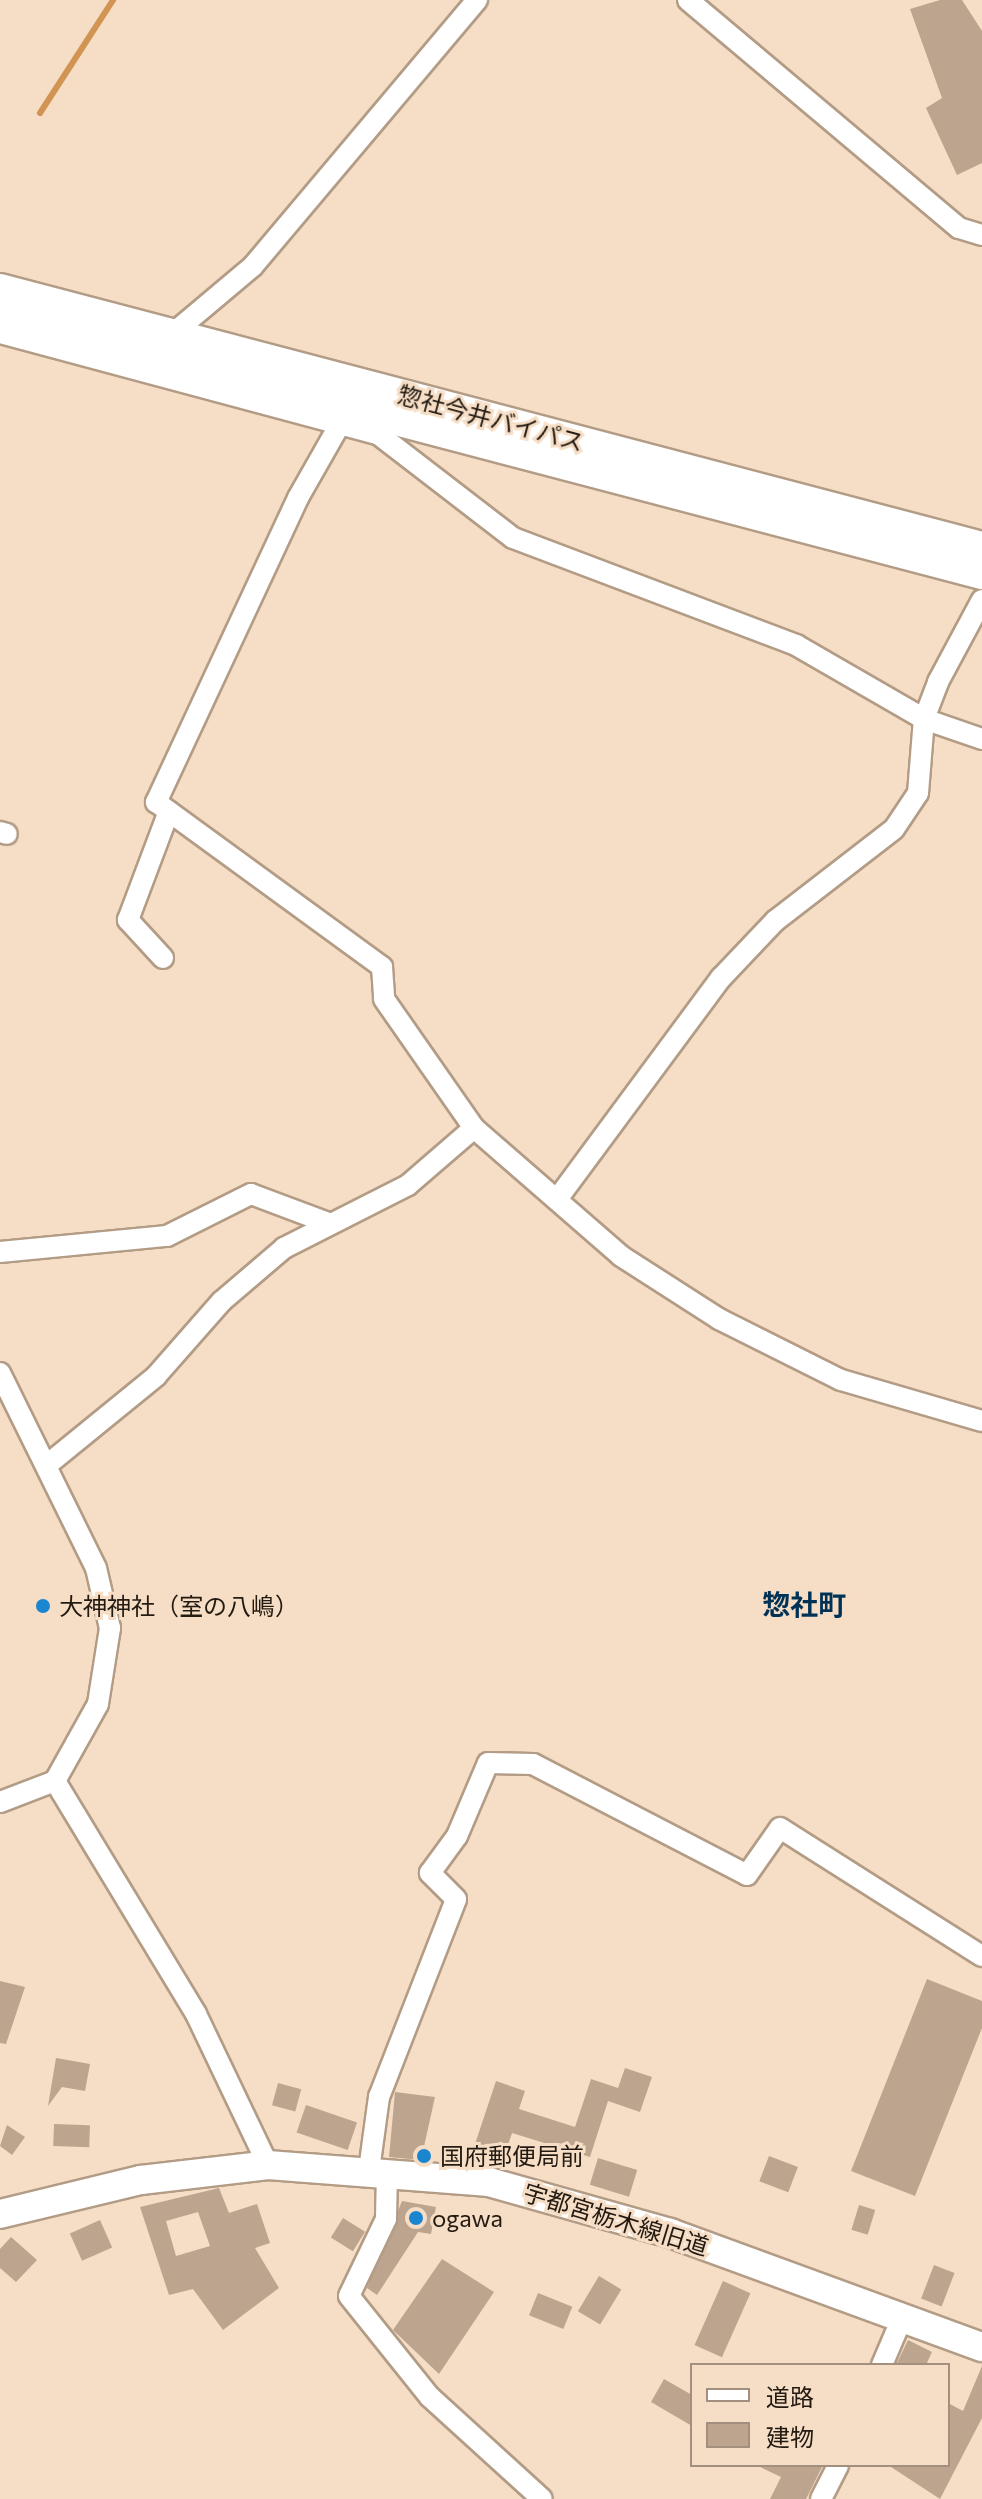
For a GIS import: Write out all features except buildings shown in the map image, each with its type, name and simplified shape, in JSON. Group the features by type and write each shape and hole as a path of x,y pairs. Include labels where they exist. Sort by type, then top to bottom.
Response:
{"main road":[{"name":"惣社今井バイパス","path":"0,289 160,345 982,574"},
{"name":"惣社今井バイパス","path":"5,328 160,345 982,547"}],"street":[{"path":"688,0 948,218 982,235"},
{"path":"160,345 253,266 474,1"},
{"path":"5,328 378,434 513,538 796,645 924,719 982,739"},
{"path":"340,424 298,498 156,802 382,967 384,999 474,1128 621,1256 719,1319 841,1380 982,1421"},
{"path":"558,1198 721,978 775,921 894,829 918,793 924,719 982,600"},
{"path":"163,958 128,920 169,811"},
{"path":"47,1465 156,1376 222,1301 284,1248 408,1185 474,1128"},
{"path":"0,1252 167,1236 251,1194 331,1224"},
{"path":"0,1373 96,1568 110,1628 98,1704 55,1781 0,1802"},
{"path":"542,2499 430,2397 349,2296 354,2275 379,2240 379,2097 456,1899 430,1873 457,1836 488,1763 533,1764 747,1875 780,1828 982,1956"},
{"path":"55,1781 196,2014 268,2165"},
{"name":"宇都宮栃木線旧道","path":"0,2214 141,2180 268,2165 378,2170 529,2190 982,2347"},
{"path":"883,2363 902,2318"},
{"path":"821,2499 837,2467"}],"waterway":[{"path":"40,113 113,0"}],"place":[{"name":"大神神社（室の八嶋）","path":"43,1606"},
{"name":"国府郵便局前","path":"424,2156"},
{"name":"ogawa","path":"416,2218"}],"district":[{"name":"惣社町","path":"804,1604"}]}
